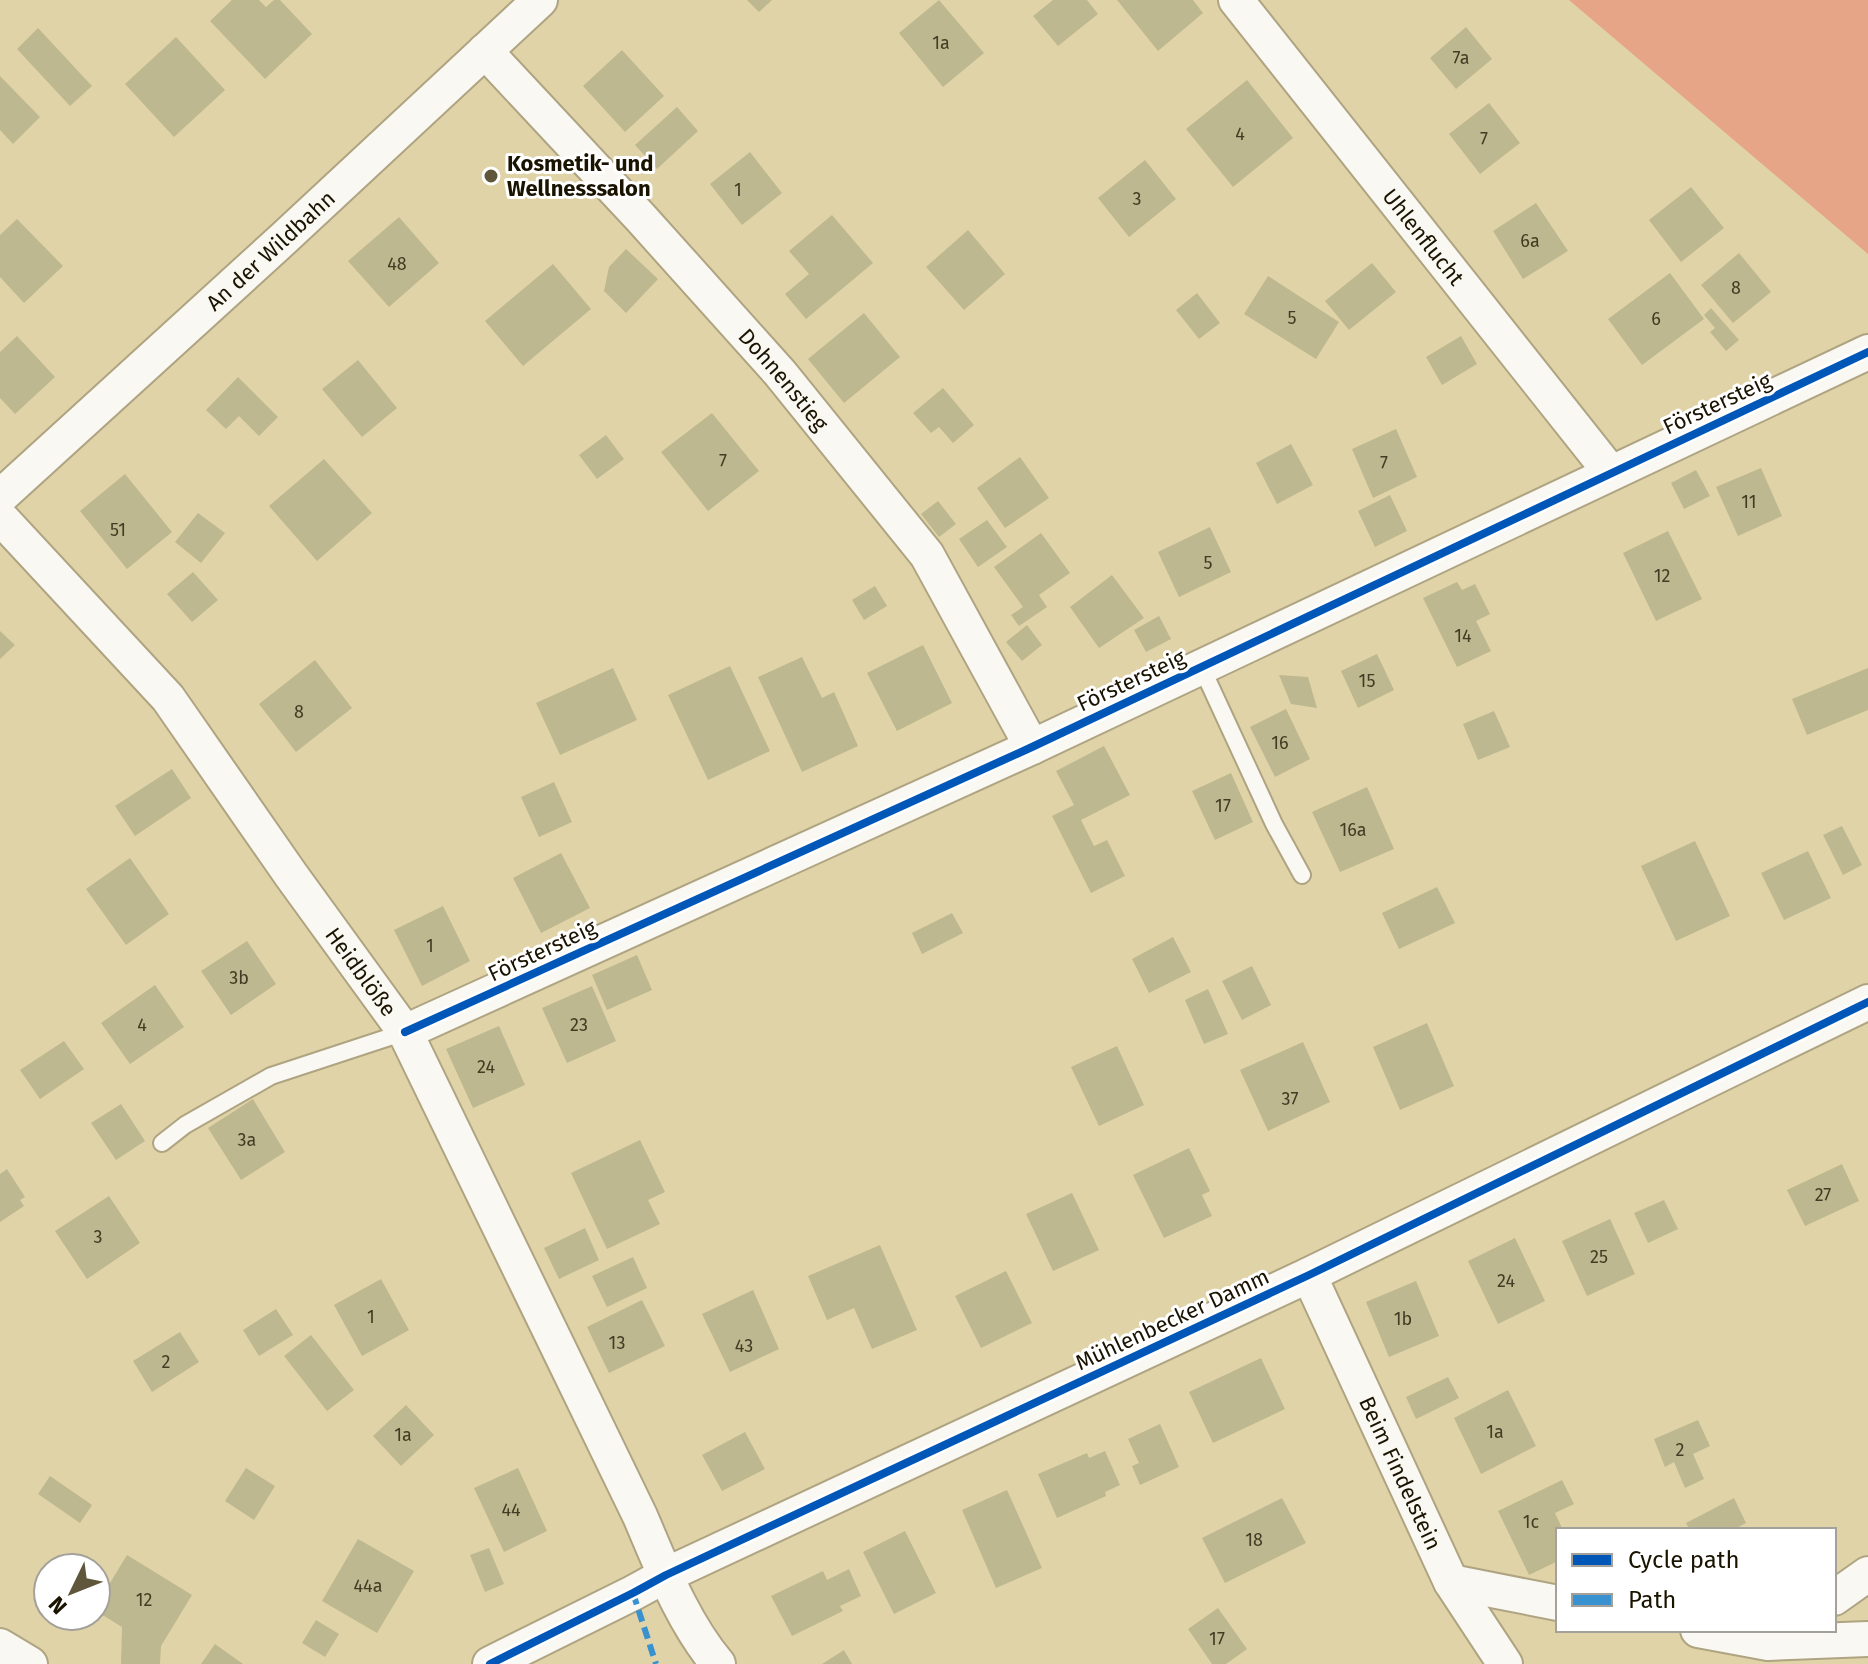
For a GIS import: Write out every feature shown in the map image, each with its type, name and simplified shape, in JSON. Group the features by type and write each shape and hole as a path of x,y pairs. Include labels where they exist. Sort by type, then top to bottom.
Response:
{"street":[{"name":"An der Wildbahn","path":"0,497 540,0"},
{"name":"Uhlenflucht","path":"1236,0 1611,473"},
{"name":"Dohnenstieg","path":"485,51 780,373 927,555 1032,747"},
{"name":"Förstersteig","path":"405,1032 1032,747 1868,352"},
{"name":"Heidblöße","path":"0,517 168,698 405,1032 699,1642 718,1664"},
{"name":"Mühlenbecker Damm","path":"490,1664 666,1575 1309,1275 1868,1002"},
{"name":"Beim Findelstein","path":"1309,1275 1451,1582 1505,1664"},
{"path":"1836,1597 1868,1574"},
{"path":"1451,1582 1556,1603"},
{"path":"1721,1632 1868,1639"},
{"path":"0,1646 30,1664"}],"lane":[{"path":"1201,666 1274,824 1302,875"},
{"path":"162,1143 185,1125 271,1076 405,1032"}],"shaded area":[{"path":"1569,0 1868,0 1868,254"}],"building":[{"path":"232,0 259,0 266,7 274,0 280,0 312,34 265,79 210,21"},
{"path":"747,0 772,0 759,12"},
{"path":"939,0 984,53 943,87 899,33"},
{"path":"1053,0 1087,0 1098,14 1058,46 1033,16"},
{"path":"1117,0 1193,0 1203,13 1158,51"},
{"path":"1466,27 1492,59 1456,89 1430,58"},
{"path":"38,28 92,86 70,106 17,49"},
{"path":"176,37 225,90 174,137 125,84"},
{"path":"622,50 664,96 625,132 583,86"},
{"path":"0,76 40,117 13,144 0,130"},
{"path":"1247,80 1293,138 1233,187 1186,129"},
{"path":"1489,103 1520,143 1480,174 1449,134"},
{"path":"677,107 698,131 657,169 635,145"},
{"path":"750,152 782,193 742,225 710,184"},
{"path":"1145,160 1176,199 1129,237 1098,198"},
{"path":"1691,187 1724,228 1681,262 1649,220"},
{"path":"1536,203 1568,251 1523,279 1493,231"},
{"path":"832,215 873,263 806,319 785,294 809,274 789,251"},
{"path":"399,217 439,263 389,307 348,261"},
{"path":"17,219 63,266 24,303 0,277 0,235"},
{"path":"968,230 1005,274 964,310 926,267"},
{"path":"626,249 658,279 626,313 604,291 609,267"},
{"path":"1739,253 1771,292 1733,323 1701,285"},
{"path":"1372,263 1396,292 1349,330 1325,301"},
{"path":"553,264 591,309 523,366 485,321"},
{"path":"1670,273 1704,319 1642,365 1608,319"},
{"path":"1268,276 1339,322 1316,359 1244,314"},
{"path":"1197,293 1220,323 1199,339 1176,310"},
{"path":"1711,308 1739,340 1726,351 1710,332 1715,328 1704,315"},
{"path":"864,313 900,357 844,403 808,359"},
{"path":"17,336 55,377 15,414 0,398 0,352"},
{"path":"1461,336 1477,364 1442,385 1426,357"},
{"path":"358,360 397,408 362,437 322,389"},
{"path":"238,377 278,417 259,436 239,416 226,429 206,410"},
{"path":"943,388 974,425 953,443 939,427 931,433 913,413"},
{"path":"712,413 759,471 708,511 661,452"},
{"path":"1396,429 1417,477 1373,498 1352,449"},
{"path":"606,435 624,459 597,479 579,455"},
{"path":"1291,444 1313,485 1277,504 1256,463"},
{"path":"1020,457 1049,498 1005,528 977,488"},
{"path":"324,459 372,513 317,561 269,506"},
{"path":"1761,468 1782,516 1738,536 1716,487"},
{"path":"1696,470 1710,496 1684,509 1671,483"},
{"path":"125,474 172,532 127,569 80,511"},
{"path":"1390,495 1407,531 1375,547 1358,511"},
{"path":"938,501 956,524 939,537 921,514"},
{"path":"198,513 225,533 201,563 175,542"},
{"path":"987,520 1007,547 978,567 959,539"},
{"path":"1210,527 1231,572 1179,597 1158,552"},
{"path":"1668,531 1702,599 1656,621 1623,553"},
{"path":"1041,533 1070,573 1039,595 1047,607 1019,626 1011,615 1023,607 994,567"},
{"path":"193,572 218,600 192,622 167,594"},
{"path":"1112,575 1144,618 1099,648 1070,607"},
{"path":"1457,582 1462,590 1475,584 1490,614 1476,621 1491,651 1457,667 1423,598"},
{"path":"875,586 887,606 864,620 852,600"},
{"path":"1159,616 1171,639 1146,652 1134,630"},
{"path":"1027,625 1042,645 1022,661 1006,642"},
{"path":"0,631 15,645 0,659"},
{"path":"923,645 952,703 897,731 867,673"},
{"path":"1377,654 1394,690 1358,708 1341,671"},
{"path":"802,657 822,698 834,692 858,746 802,772 758,677"},
{"path":"315,660 352,708 296,752 259,704"},
{"path":"730,666 770,751 708,780 668,695"},
{"path":"613,668 637,720 560,755 536,703"},
{"path":"1868,668 1868,710 1807,735 1792,699"},
{"path":"1279,675 1308,677 1317,708 1291,704"},
{"path":"1286,709 1310,759 1275,777 1250,727"},
{"path":"1494,711 1510,747 1478,760 1463,724"},
{"path":"1104,746 1130,795 1081,820 1094,846 1107,840 1125,876 1091,893 1052,816 1074,805 1056,771"},
{"path":"172,769 191,798 135,836 115,806"},
{"path":"1231,773 1253,822 1215,840 1192,791"},
{"path":"554,782 572,822 539,837 521,797"},
{"path":"1367,787 1394,849 1340,872 1312,812"},
{"path":"1842,826 1862,865 1843,875 1823,835"},
{"path":"1695,841 1730,916 1676,941 1641,866"},
{"path":"1808,851 1831,898 1784,920 1761,873"},
{"path":"561,853 590,908 541,933 513,878"},
{"path":"130,858 169,914 126,945 86,889"},
{"path":"1437,887 1455,923 1399,949 1382,913"},
{"path":"443,906 470,961 422,986 394,930"},
{"path":"952,913 963,933 922,954 912,933"},
{"path":"1173,937 1191,972 1149,993 1132,959"},
{"path":"247,941 276,984 231,1015 201,971"},
{"path":"637,955 652,990 607,1010 592,975"},
{"path":"1252,966 1271,1005 1242,1020 1222,981"},
{"path":"155,985 184,1027 130,1064 101,1023"},
{"path":"592,986 616,1041 567,1063 542,1008"},
{"path":"1208,989 1228,1034 1204,1044 1185,1000"},
{"path":"1427,1023 1454,1086 1400,1110 1373,1047"},
{"path":"499,1026 525,1085 473,1108 446,1049"},
{"path":"64,1041 84,1069 40,1099 20,1070"},
{"path":"1303,1042 1330,1102 1268,1131 1240,1070"},
{"path":"1117,1046 1144,1105 1099,1126 1071,1067"},
{"path":"253,1099 285,1152 241,1180 208,1128"},
{"path":"121,1104 145,1141 116,1160 91,1123"},
{"path":"640,1140 665,1192 648,1200 660,1224 607,1249 571,1173"},
{"path":"1189,1148 1210,1191 1202,1195 1212,1216 1164,1238 1133,1175"},
{"path":"1842,1164 1859,1201 1805,1226 1787,1190"},
{"path":"7,1169 25,1197 20,1200 24,1206 0,1222 0,1174"},
{"path":"1072,1193 1099,1250 1053,1271 1026,1214"},
{"path":"109,1196 140,1243 87,1279 55,1231"},
{"path":"1664,1200 1678,1229 1648,1243 1634,1213"},
{"path":"1610,1219 1635,1274 1587,1296 1562,1241"},
{"path":"585,1228 599,1260 559,1279 544,1248"},
{"path":"1515,1238 1545,1301 1498,1324 1468,1261"},
{"path":"880,1245 917,1330 872,1349 854,1308 827,1320 808,1276"},
{"path":"633,1257 647,1288 607,1307 592,1276"},
{"path":"1006,1271 1032,1323 981,1348 955,1296"},
{"path":"381,1279 409,1330 362,1356 334,1305"},
{"path":"1416,1281 1439,1336 1389,1357 1366,1302"},
{"path":"753,1290 779,1349 730,1372 702,1314"},
{"path":"642,1300 665,1346 609,1373 587,1327"},
{"path":"276,1309 293,1335 259,1356 243,1330"},
{"path":"180,1332 199,1362 152,1392 133,1361"},
{"path":"311,1335 354,1390 327,1411 284,1356"},
{"path":"1261,1358 1285,1409 1213,1443 1189,1392"},
{"path":"1448,1377 1459,1398 1416,1419 1406,1397"},
{"path":"1508,1390 1536,1446 1481,1474 1454,1418"},
{"path":"406,1405 434,1435 401,1466 373,1436"},
{"path":"1698,1420 1710,1446 1693,1454 1704,1479 1685,1488 1674,1462 1665,1467 1654,1439"},
{"path":"1160,1424 1179,1467 1140,1485 1132,1466 1139,1463 1128,1439"},
{"path":"745,1432 765,1469 722,1491 702,1455"},
{"path":"1105,1451 1120,1485 1105,1492 1106,1496 1057,1518 1038,1474 1087,1453 1089,1458"},
{"path":"246,1468 275,1486 254,1520 225,1501"},
{"path":"518,1468 547,1531 504,1552 474,1488"},
{"path":"50,1476 92,1505 80,1523 38,1494"},
{"path":"1562,1480 1574,1504 1555,1513 1562,1528 1556,1528 1556,1562 1529,1575 1498,1511"},
{"path":"1007,1490 1042,1568 996,1588 962,1510"},
{"path":"1282,1498 1306,1543 1225,1583 1202,1538"},
{"path":"1734,1498 1746,1523 1737,1528 1689,1528 1686,1523"},
{"path":"905,1531 936,1593 894,1614 863,1552"},
{"path":"358,1539 414,1571 377,1633 322,1601"},
{"path":"489,1548 504,1584 485,1592 470,1555"},
{"path":"127,1555 192,1595 161,1646 160,1664 121,1664 122,1627 112,1621 112,1580"},
{"path":"849,1569 861,1596 840,1606 843,1611 792,1636 771,1596 823,1571 827,1580"},
{"path":"1218,1608 1247,1649 1226,1664 1212,1664 1188,1629"},
{"path":"316,1620 339,1634 325,1657 302,1643"},
{"path":"215,1644 243,1664 201,1664"},
{"path":"844,1650 852,1664 822,1664"}],"marked path":[{"path":"633,1593 656,1664"}],"cycle path":[{"path":"405,1032 1032,747 1868,352"},
{"path":"490,1664 666,1575 1309,1275 1868,1002"}],"place":[{"name":"Kosmetik- und Wellnesssalon","path":"491,176"}]}
